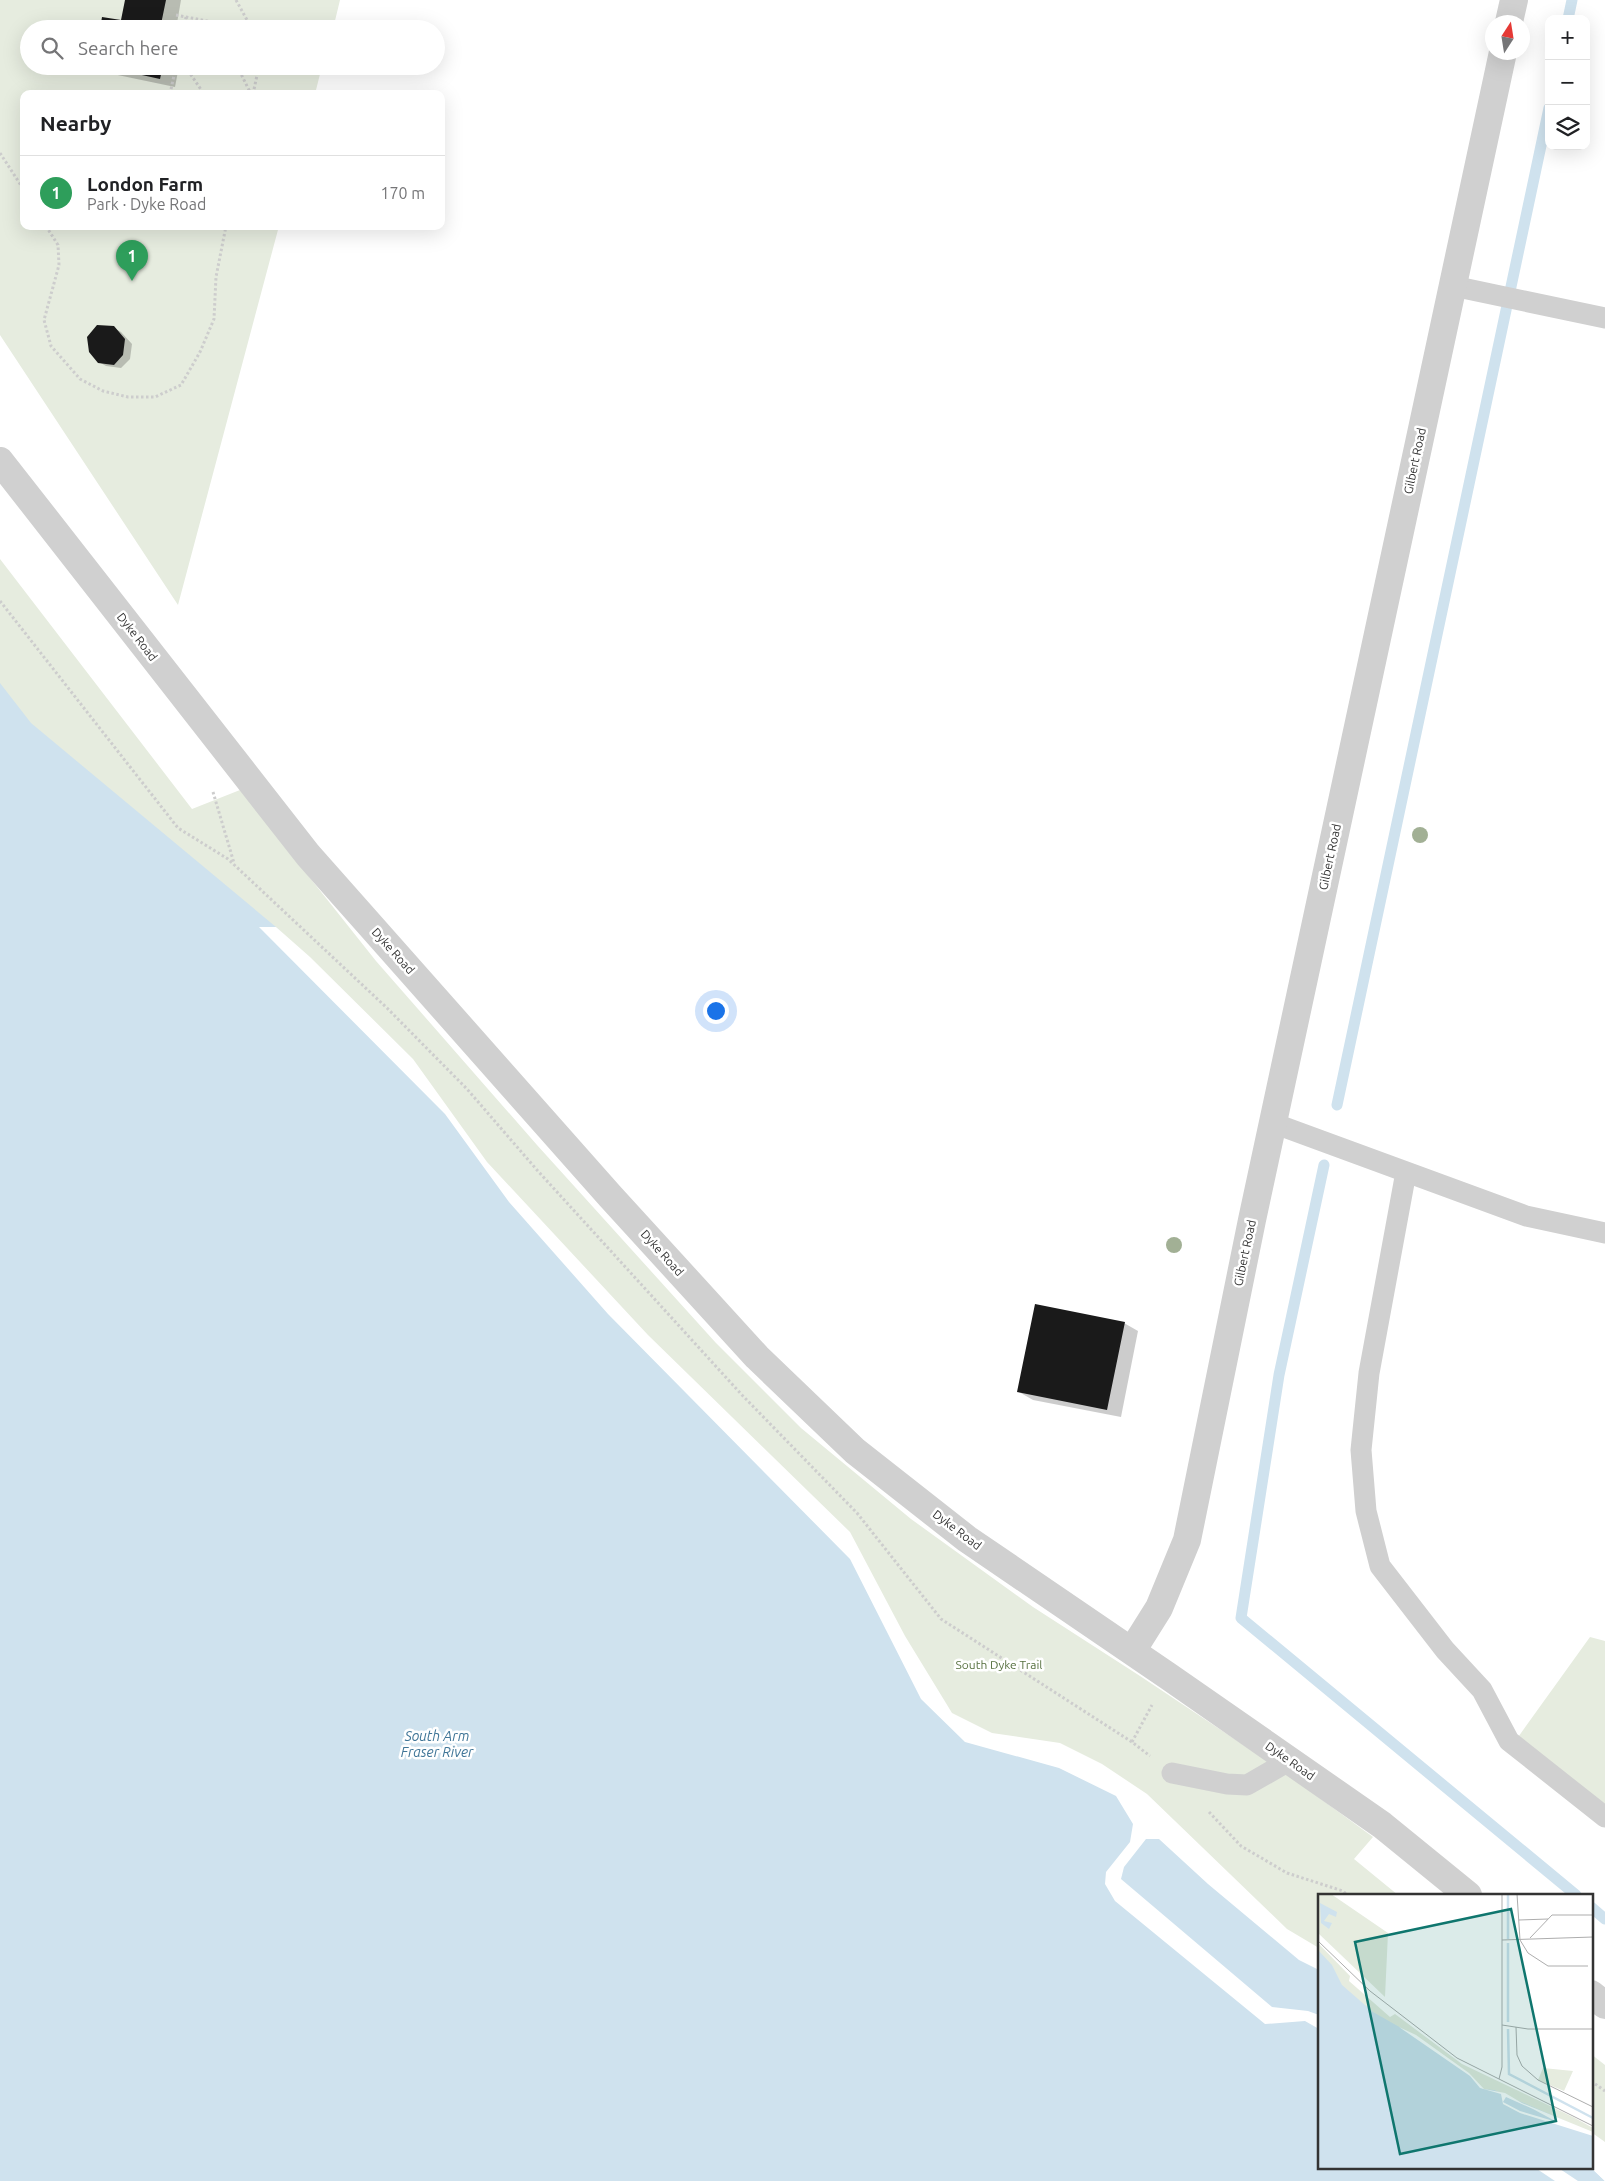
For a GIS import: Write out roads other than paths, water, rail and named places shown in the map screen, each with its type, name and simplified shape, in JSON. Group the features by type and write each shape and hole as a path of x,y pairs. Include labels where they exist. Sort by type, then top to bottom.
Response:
{"street":[{"path":"1511,15 1514,0"},
{"name":"Gilbert Road","path":"1132,1651 1159,1608 1187,1540 1273,1123 1463,288 1502,60"},
{"name":"Dyke Road","path":"0,461 308,855 603,1188 756,1357 855,1451 967,1539 1382,1825 1467,1894"},
{"path":"1592,1995 1605,2005"}],"lane":[{"path":"1463,288 1605,318"},
{"path":"1273,1123 1526,1216 1605,1233"},
{"path":"1406,1172 1369,1373 1361,1450 1366,1511 1380,1566 1445,1650 1482,1690 1509,1741 1605,1817"},
{"path":"1172,1773 1227,1784 1247,1785 1290,1761"}],"water":[{"name":"South Arm Fraser River","path":"0,683 31,723 276,927 411,1060 485,1164 646,1337 849,1535 903,1638 950,1715 992,1736 1059,1746 1286,1931 1318,1950 1318,2168 1592,2168 1605,2181 0,2181"}],"waterway":[{"path":"1569,15 1572,0"},
{"path":"1337,1105 1545,127"},
{"path":"1324,1165 1279,1375 1241,1618 1575,1894"},
{"path":"1592,1908 1605,1919"}],"place":[{"name":"London Farm","path":"132,281"}],"park label":[{"name":"South Dyke Trail","path":"999,1665"}]}
